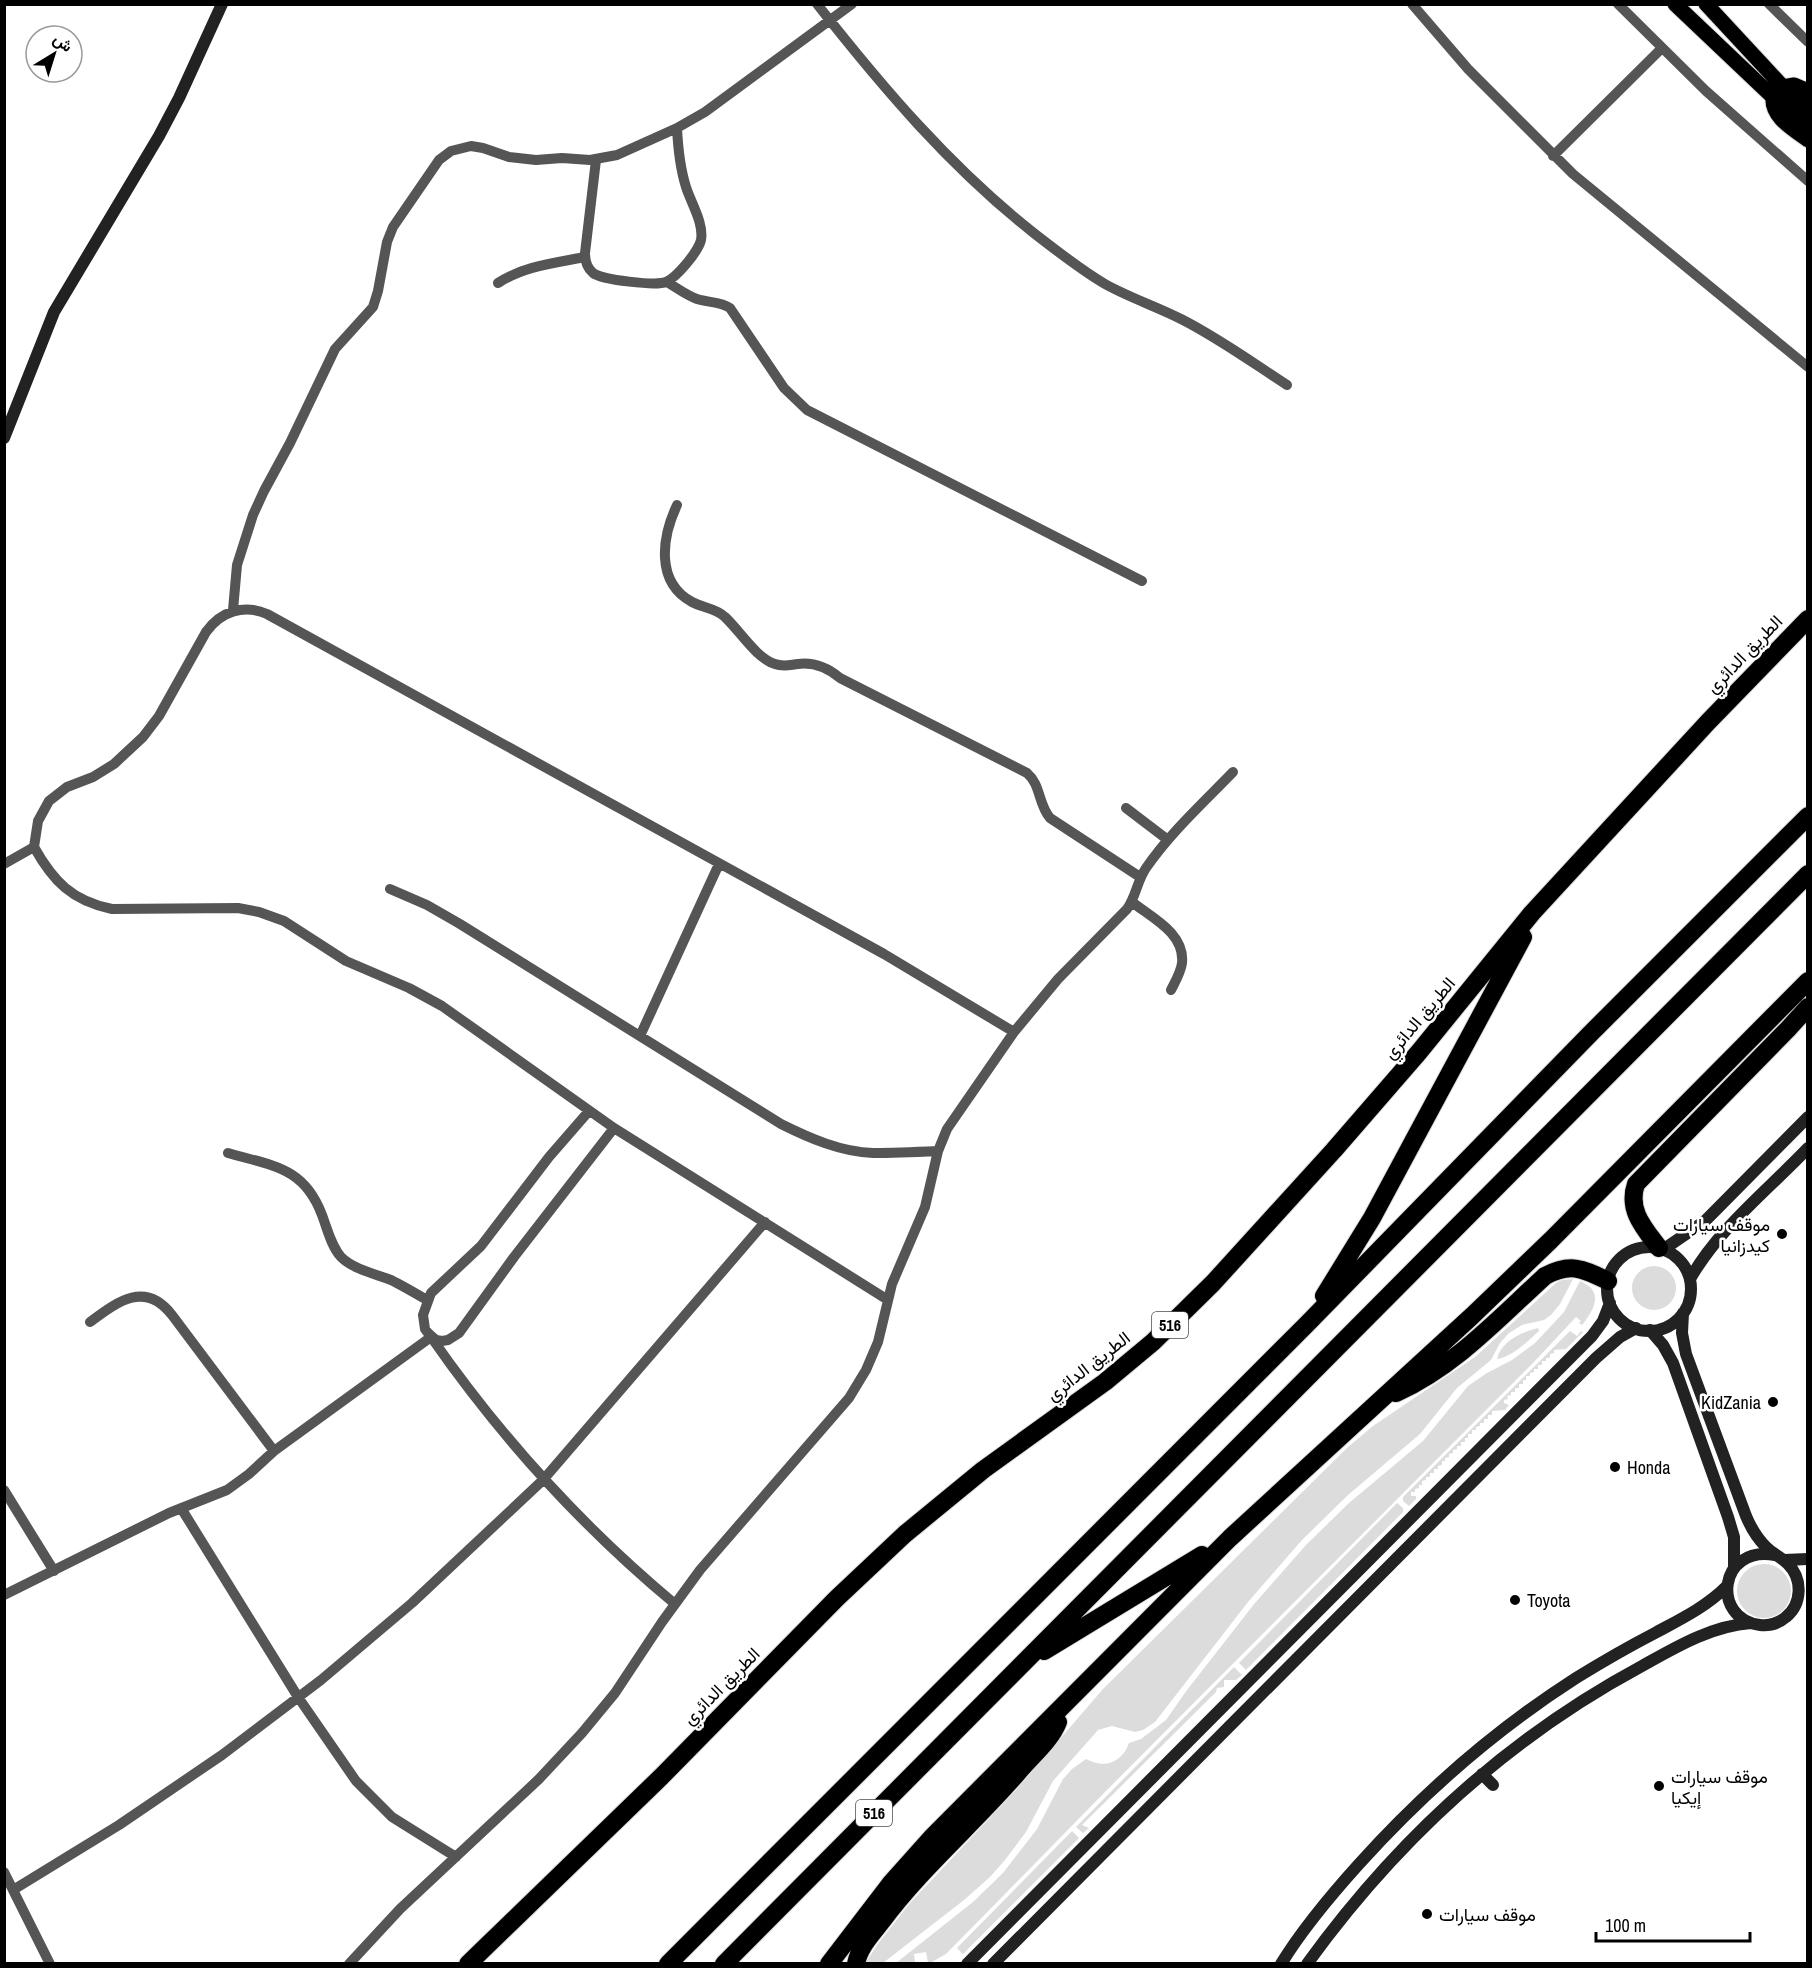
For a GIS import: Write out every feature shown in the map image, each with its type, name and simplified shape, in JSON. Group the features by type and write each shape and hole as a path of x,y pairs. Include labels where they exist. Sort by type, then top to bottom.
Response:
{"highway":[{"name":"الطريق الدائري","path":"468,1964 654,1783 837,1598 905,1534 970,1480 1092,1393 1178,1318 1213,1283 1419,1052 1532,913 1708,722 1808,619"},
{"name":"516","path":"668,1964 1307,1324 1808,816"},
{"name":"516","path":"724,1964 1808,874"},
{"name":"516","path":"1307,1324 1372,1218 1521,941 1532,913"},
{"name":"516","path":"829,1964 919,1852 1230,1538 1472,1316 1551,1240 1808,981"},
{"path":"1662,1249 1635,1214 1633,1193 1636,1184 1808,1007"},
{"path":"1381,1400 1421,1381 1441,1368 1545,1276 1556,1270 1567,1267 1580,1269 1608,1281"},
{"name":"516","path":"1024,1663 1230,1538"},
{"path":"856,1964 861,1949 887,1914 1006,1787 1051,1734 1064,1705"}],"main road":[{"path":"1675,4 1778,92 1808,108"},
{"path":"1706,4 1808,125"},
{"path":"1808,91 1794,84 1778,92 1772,103 1775,113 1808,140"}],"street":[{"path":"4,438 54,312 159,136 222,4"},
{"path":"817,4 882,85 931,139 964,173 1018,220 1106,284 1162,309 1203,331 1287,385"},
{"path":"233,610 237,565 247,532 264,491 335,349 373,307 387,242 393,227 439,160 451,151 471,146 523,159 596,160 617,155 677,128 722,100 852,4"},
{"path":"1412,4 1468,69 1553,156 1808,367"},
{"path":"1618,4 1661,49 1808,181"},
{"path":"1769,4 1808,42"},
{"path":"1553,156 1661,49"},
{"path":"667,282 695,252 701,236 700,225 683,173 677,128"},
{"path":"596,160 585,258 590,270 602,277 651,284 667,282 695,298 722,303 730,308 784,388 807,410 1142,581"},
{"path":"498,283 530,268 585,258"},
{"path":"677,505 668,528 665,564 674,585 685,597 723,615 759,654 770,662 782,666 812,665 827,669 840,678 1027,773 1035,782 1050,818 1140,877"},
{"path":"888,1300 614,1128 442,1006 409,988 346,961 284,921 259,912 238,908 112,909 75,895 59,883 46,868 34,847 38,821 50,801 67,787 81,783 104,771 134,747 159,716 210,626 220,616 233,610 254,609 267,614 884,954 1014,1032"},
{"path":"349,1964 400,1909 539,1779 582,1733 615,1693 700,1570 849,1398 878,1342 897,1269 913,1238 925,1207 938,1151 954,1117 1014,1032 1058,979 1122,916 1132,902 1140,877 1168,840 1233,772"},
{"path":"1126,808 1168,840"},
{"path":"4,864 34,847"},
{"path":"640,1036 719,864"},
{"path":"390,889 427,905 460,924 781,1124 815,1139 872,1153 938,1151"},
{"path":"1132,902 1166,927 1179,944 1182,963 1171,990"},
{"path":"589,1111 530,1181 486,1241 436,1287 427,1300 423,1322 425,1329 484,1411 543,1480 606,1544 675,1604"},
{"path":"1662,1249 1705,1221 1808,1117"},
{"path":"431,1337 436,1340 448,1340 459,1333 514,1257 614,1128"},
{"path":"1690,1279 1703,1257 1726,1228 1808,1148"},
{"path":"228,1153 280,1168 297,1177 314,1195 335,1249 342,1258 350,1264 403,1286 427,1300"},
{"path":"13,1890 171,1791 247,1737 348,1658 412,1604 543,1480 765,1222"},
{"path":"1307,1964 1347,1911 1400,1850 1455,1797 1523,1742 1570,1709 1634,1670 1712,1631 1751,1623 1774,1624 1784,1619 1802,1597 1796,1574 1753,1530 1728,1473 1686,1353 1682,1333 1683,1313 1690,1297 1690,1279 1685,1267 1676,1256 1662,1249 1648,1247 1637,1248 1627,1253 1612,1270 1608,1281 1610,1303 1625,1323 1636,1328 1650,1330 1669,1326 1683,1313"},
{"path":"90,1322 116,1303 128,1298 149,1298 162,1304 274,1451"},
{"path":"967,1964 1592,1336 1604,1321 1610,1303"},
{"path":"993,1964 1596,1358 1620,1337 1636,1328"},
{"path":"1281,1964 1342,1882 1394,1826 1458,1766 1557,1690 1622,1650 1698,1610 1727,1586 1734,1568 1734,1537 1673,1363 1663,1345 1650,1330"},
{"path":"4,1595 181,1508 227,1490 274,1451 431,1337"},
{"path":"4,1490 54,1571"},
{"path":"181,1508 298,1697 367,1794 392,1817 456,1857"},
{"path":"1734,1568 1742,1560 1764,1553 1779,1558 1808,1559"},
{"path":"1727,1586 1731,1605 1736,1613 1751,1623"},
{"path":"1482,1774 1493,1785"},
{"path":"4,1872 50,1964"}],"shaded area":[{"path":"1654,1266 1669,1273 1676,1288 1669,1303 1654,1310 1639,1303 1632,1288 1639,1273"},
{"path":"1573,1279 1560,1304 1551,1315 1544,1320 1522,1325 1509,1333 1500,1343 1491,1360 1457,1388 1420,1434 1348,1495 1302,1540 1248,1602 1155,1722 1135,1732 1112,1726 1098,1730 1053,1781 1026,1832 990,1877 883,1963 865,1964 910,1903 1016,1790 1103,1689 1348,1447 1373,1426 1475,1357 1556,1283"},
{"path":"1580,1281 1588,1285 1595,1295 1593,1307 1582,1325 1576,1317 946,1954 930,1963 928,1963 926,1952 914,1954 915,1963 896,1963 973,1902 1003,1873 1037,1829 1063,1779 1072,1769 1086,1759 1099,1764 1112,1762 1122,1755 1129,1743 1141,1739 1166,1720 1255,1603 1306,1545 1349,1503 1423,1441 1468,1386 1512,1360 1535,1343 1564,1312"},
{"path":"1538,1328 1539,1331 1520,1348 1497,1359 1508,1342 1525,1332"},
{"path":"1570,1331 1577,1336 1581,1331 1583,1332 1566,1349 1554,1350 1550,1358 1542,1361 1542,1365 1538,1365 1538,1369 1534,1369 1530,1376 1526,1376 1523,1384 1519,1384 1519,1388 1515,1388 1515,1392 1511,1392 1511,1395 1507,1396 1508,1399 1504,1400 1504,1403 1509,1405 1505,1410 1492,1411 1488,1419 1484,1419 1484,1423 1480,1423 1476,1430 1472,1430 1472,1434 1468,1434 1465,1442 1461,1442 1461,1446 1457,1446 1449,1457 1445,1458 1445,1461 1442,1461 1438,1469 1434,1469 1434,1473 1430,1473 1430,1477 1422,1481 1422,1485 1415,1489 1415,1492 1411,1492 1411,1496 1416,1496 1416,1499 1409,1506 1403,1501 1403,1497"},
{"path":"1397,1503 1403,1508 1403,1512 1246,1670 1239,1663"},
{"path":"1759,1564 1769,1564 1779,1568 1787,1576 1791,1591 1787,1606 1779,1614 1769,1618 1759,1618 1749,1614 1741,1606 1737,1596 1737,1586 1741,1576 1749,1568"},
{"path":"1234,1667 1242,1675 1236,1680 1224,1680 1224,1687 1217,1688 1216,1692 1082,1825 1089,1828 1083,1833 1076,1827"},
{"path":"1072,1831 1079,1838 963,1954 957,1948"}],"place":[{"name":"موقف سيارات كيدزانيا","path":"1782,1234"},
{"name":"KidZania","path":"1773,1402"},
{"name":"Honda","path":"1615,1467"},
{"name":"Toyota","path":"1515,1600"},
{"name":"موقف سيارات إيكيا","path":"1659,1786"},
{"name":"موقف سيارات","path":"1427,1914"}]}
